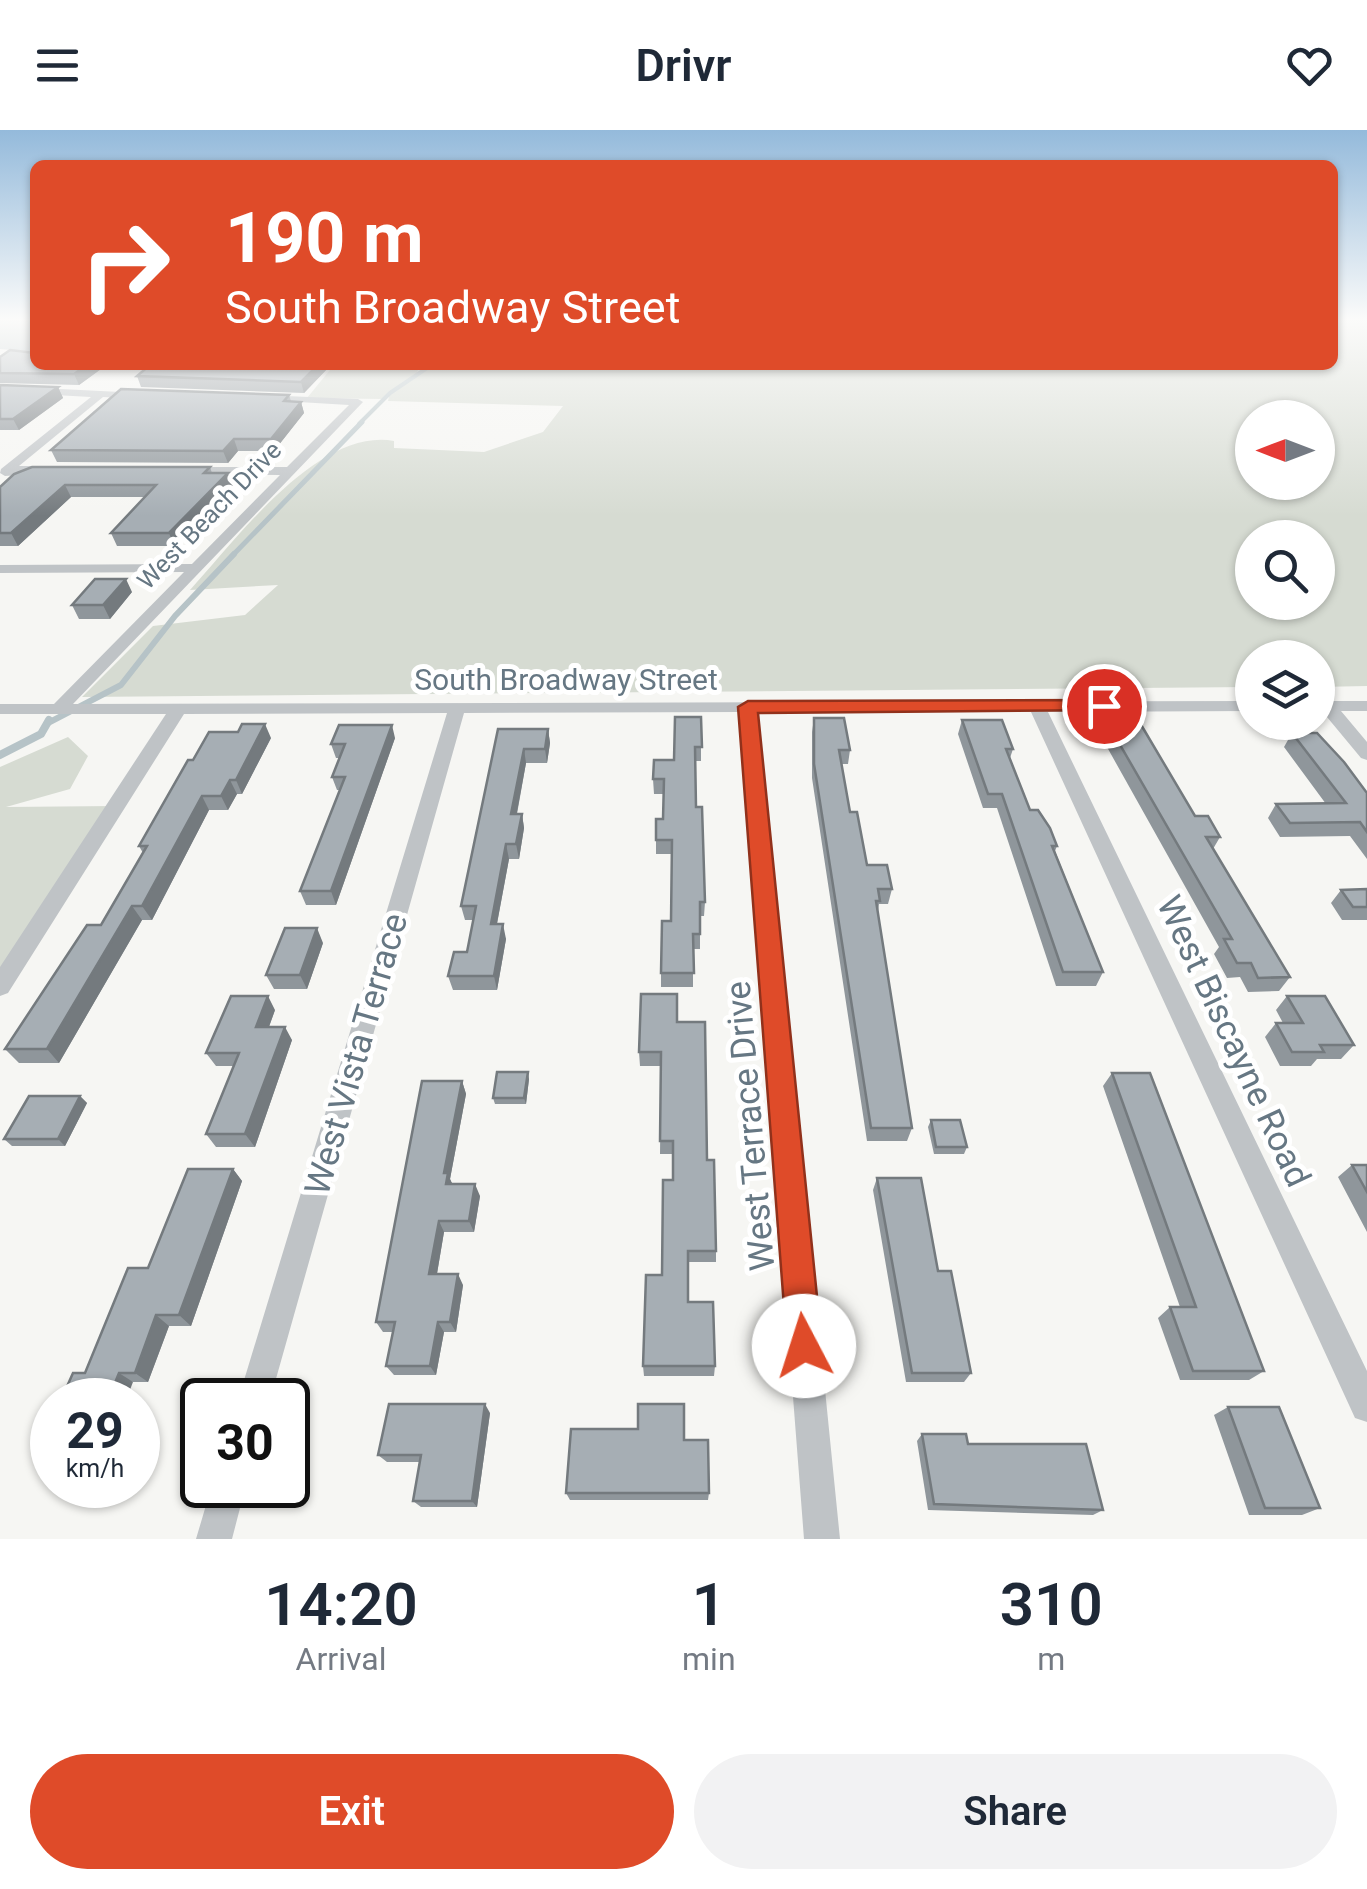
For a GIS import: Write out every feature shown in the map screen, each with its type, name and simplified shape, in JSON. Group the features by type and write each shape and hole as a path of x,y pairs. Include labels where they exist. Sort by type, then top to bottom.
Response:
{"street":[{"path":"0,389 156,396"},
{"path":"4,473 100,396"},
{"name":"West Beach Drive","path":"58,709 357,401 250,397"},
{"path":"4,473 60,470"},
{"path":"174,470 290,471"},
{"path":"0,569 196,568"},
{"name":"West Biscayne Road","path":"1037,706 1367,1406"},
{"name":"South Broadway Street","path":"0,709 1235,706"},
{"path":"1335,706 1367,706"},
{"name":"West Terrace Drive","path":"748,707 822,1539"},
{"name":"West Vista Terrace","path":"260,1378 457,708"},
{"path":"0,986 178,709"},
{"path":"1335,720 1367,754"},
{"path":"214,1539 223,1508"}],"shaded area":[{"path":"318,385 1367,385 1367,686 1335,687 1335,640 1235,640 1235,687 82,697 153,626 245,615 278,585 190,590 281,492 337,451 365,441 394,441 394,448 484,452 543,432 563,406 388,401 390,392 382,399 307,398"},
{"path":"68,737 88,756 70,789 6,807 115,806 0,986 0,767"}],"building":[{"path":"0,385 58,387 13,419 0,419"},
{"path":"121,389 289,395 284,401 301,402 271,439 234,439 223,451 51,450"},
{"path":"32,467 210,467 204,473 228,473 169,533 111,533 156,485 65,485 11,533 0,533 0,487 14,474"},
{"path":"95,579 126,579 103,605 72,605"},
{"path":"675,717 701,717 702,747 695,747 696,807 702,807 705,902 700,902 700,934 693,934 694,973 661,973 662,921 671,921 672,840 656,840 656,819 663,819 664,779 653,779 654,760 674,760"},
{"path":"1104,717 1131,717 1140,723 1195,816 1208,816 1220,837 1206,837 1290,977 1258,978 1251,963 1237,963 1224,939 1232,939"},
{"path":"814,718 844,718 850,750 839,750 850,812 857,812 867,865 887,865 892,889 878,889 880,901 876,901 912,1128 871,1128 814,764"},
{"path":"962,720 1002,720 1013,749 1006,749 1030,810 1038,810 1050,828 1057,846 1052,846 1103,972 1063,972 1002,794 988,794"},
{"path":"242,724 265,724 236,780 230,780 221,796 202,796 142,906 132,906 47,1049 5,1049 87,925 101,925 147,846 139,846 188,760 193,760 209,732 238,732"},
{"path":"339,725 392,725 331,891 300,891 345,777 332,777 345,744 331,744"},
{"path":"498,729 548,729 545,749 524,749 511,814 522,814 516,844 506,844 491,924 503,924 494,976 448,976 454,952 467,952 476,906 461,906"},
{"path":"1297,740 1324,740 1344,762 1367,793 1367,832 1360,822 1290,823 1276,804 1346,803"},
{"path":"1367,889 1367,907 1353,907 1341,890"},
{"path":"285,928 317,928 300,975 266,975"},
{"path":"641,994 677,994 677,1022 705,1022 707,1160 714,1160 716,1251 688,1251 688,1302 713,1302 715,1366 643,1366 646,1275 662,1275 663,1180 673,1180 673,1141 660,1141 661,1052 639,1052"},
{"path":"231,996 268,996 256,1027 285,1027 245,1134 206,1134 239,1053 206,1053"},
{"path":"1287,996 1325,996 1354,1045 1320,1045 1324,1052 1292,1052 1276,1023 1303,1023"},
{"path":"497,1072 528,1072 524,1098 493,1098"},
{"path":"1112,1073 1150,1073 1264,1371 1193,1371 1170,1307 1196,1307"},
{"path":"422,1081 462,1081 444,1173 448,1173 446,1184 475,1184 469,1221 439,1221 429,1274 458,1274 450,1322 438,1322 430,1366 386,1366 395,1322 376,1322"},
{"path":"29,1096 80,1096 58,1139 4,1139"},
{"path":"931,1120 960,1120 967,1147 936,1147"},
{"path":"1352,1165 1367,1165 1367,1192"},
{"path":"188,1169 233,1169 179,1315 156,1315 135,1373 119,1373 117,1378 71,1378 73,1373 85,1373 128,1268 148,1268"},
{"path":"877,1178 921,1178 938,1271 951,1271 971,1373 912,1373"},
{"path":"389,1404 485,1404 472,1501 413,1501 421,1455 378,1455"},
{"path":"638,1404 684,1404 684,1440 708,1440 709,1493 566,1493 571,1429 638,1429"},
{"path":"1228,1407 1279,1407 1320,1508 1265,1508"},
{"path":"922,1434 966,1434 968,1444 1086,1444 1103,1510 934,1504"}],"waterway":[{"path":"359,424 402,385"},
{"path":"232,556 362,422"},
{"path":"48,723 121,685 175,616 234,554"},
{"path":"0,755 41,734 49,720"}],"route":[{"path":"804,1346 748,707 1104,706"}]}
